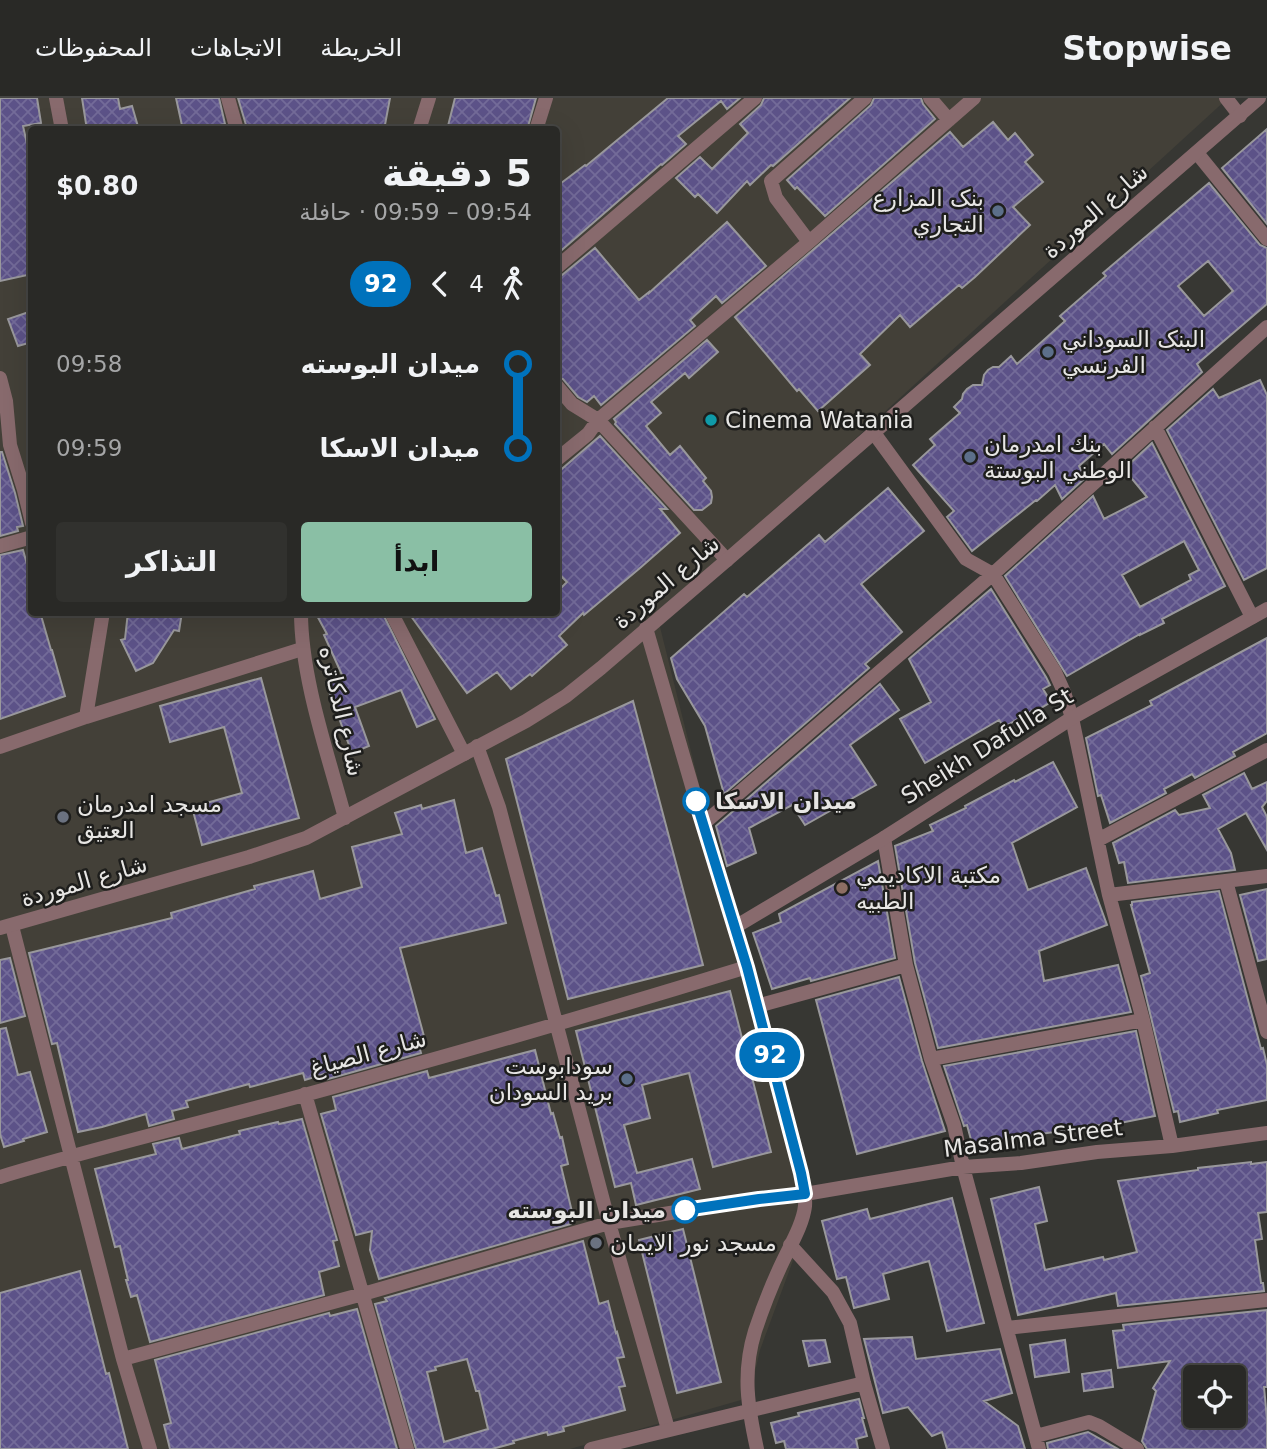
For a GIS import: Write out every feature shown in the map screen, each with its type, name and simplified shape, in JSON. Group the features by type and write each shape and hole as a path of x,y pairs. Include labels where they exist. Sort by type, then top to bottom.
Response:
{"street":[{"path":"56,98 61,126"},
{"path":"228,98 236,126"},
{"path":"420,126 429,98"},
{"path":"537,126 546,98"},
{"path":"560,265 755,98"},
{"path":"809,242 776,198 771,181 864,98"},
{"path":"930,98 949,120"},
{"path":"560,457 588,434 598,420 974,98"},
{"path":"1226,98 1240,116"},
{"name":"شارع الموردة","path":"6,927 289,845 317,833 526,721 566,696 727,560 1259,98"},
{"path":"1197,153 1267,239"},
{"path":"703,824 993,574 1267,327"},
{"path":"0,378 10,445 28,506"},
{"path":"560,390 572,404 598,420 727,560"},
{"path":"1155,426 1252,617"},
{"path":"874,433 966,559 993,574 1055,672 1064,692 1072,718 1109,895 1143,1020 1172,1146"},
{"path":"0,546 28,538"},
{"name":"Sheikh Dafulla St","path":"735,927 884,838 1072,718 1267,609"},
{"path":"86,717 102,616"},
{"name":"شارع الدكاتره","path":"301,616 302,649 345,818"},
{"path":"393,616 464,754"},
{"path":"646,628 747,967 805,1194 805,1207 754,1334 747,1375 748,1411 757,1449"},
{"path":"0,747 302,649"},
{"path":"477,746 499,807 609,1223 668,1429"},
{"path":"1098,840 1267,750"},
{"path":"884,838 906,965 931,1059 954,1125 1038,1443 1089,1422 1137,1449"},
{"path":"1109,895 1267,876"},
{"path":"1226,881 1267,1032"},
{"path":"6,927 150,1449"},
{"path":"757,1006 906,965"},
{"name":"شارع الصياغ","path":"0,1177 556,1025 747,967"},
{"path":"931,1059 1143,1020"},
{"path":"305,1094 407,1449"},
{"name":"Masalma Street","path":"123,1359 609,1223 963,1167 1267,1135"},
{"path":"790,1245 834,1292 850,1323 883,1449"},
{"path":"1007,1328 1267,1300"},
{"path":"591,1449 864,1383"}],"shaded area":[{"path":"0,98 1228,98 658,619 727,896 747,953 812,1209 760,1350 751,1389 745,1391 741,1400 570,1449 0,1449"}],"building":[{"path":"0,98 37,98 41,123 23,126 28,148 28,275 0,281"},
{"path":"82,98 118,98 120,109 132,106 138,126 86,126"},
{"path":"176,98 219,98 225,124 182,126"},
{"path":"238,98 390,98 385,126 246,125"},
{"path":"455,98 536,98 528,126 448,126"},
{"path":"668,98 740,98 727,109 721,101 678,136 686,144 560,252 560,184 586,166"},
{"path":"764,98 850,98 750,185 747,181 717,213 698,194 695,197 676,178 700,157 712,169 748,133 740,124 761,105"},
{"path":"874,98 921,98 935,119 825,216 787,180 871,105"},
{"path":"993,122 1008,140 1015,133 1033,155 1025,162 1043,182 1013,207 1030,225 975,277 962,288 959,285 910,327 900,315 860,354 870,365 818,411 799,389 797,391 735,317 950,132 963,147"},
{"path":"1267,129 1267,224 1222,168"},
{"path":"1209,183 1260,245 1267,248 1267,304 1197,364 1202,372 1112,454 1104,444 1079,466 1085,478 1062,499 1055,485 972,551 947,517 954,511 913,465 935,445 930,439 960,413 954,407 967,389 973,385 982,385 988,370 999,367 1011,356 1017,364 1065,321 1060,316 1106,276 1103,273","holes":["1208,261 1233,291 1204,316 1178,286"]},
{"path":"727,222 766,266 722,303 716,296 690,320 695,326 601,405 594,396 587,402 578,397 560,378 560,276 595,248 639,300"},
{"path":"28,312 28,343 18,346 8,319"},
{"path":"707,340 718,352 689,378 685,373 651,402 661,413 646,426 670,455 680,446 706,478 703,481 711,491 711,503 702,510 694,510 615,424 614,419"},
{"path":"1260,380 1267,395 1267,568 1244,580 1167,430 1213,389 1219,398"},
{"path":"600,436 667,509 660,509 680,533 559,636 567,645 532,676 530,674 511,689 497,672 467,693 411,616 560,616 560,589 567,582 560,575 560,471"},
{"path":"1152,443 1225,586 1162,619 1164,623 1067,676 1005,576 1093,496 1104,519 1147,497 1124,469","holes":["1184,541 1199,570 1189,575 1191,580 1140,607 1122,575"]},
{"path":"0,452 15,493 23,526 17,527 18,531 0,536"},
{"path":"888,488 924,531 861,584 902,632 865,664 869,668 724,794 705,726 677,679 671,658 744,594 747,597 819,535 825,542"},
{"path":"23,550 28,568 28,616 41,616 65,696 0,719 0,555"},
{"path":"991,589 1046,677 1050,685 1043,689 1051,702 1004,727 999,720 925,763 900,719 931,702 909,659"},
{"path":"128,616 181,616 179,631 174,630 153,663 136,671 121,640 125,639"},
{"path":"317,616 384,616 435,719 417,727 401,690 355,707 369,746 352,753 326,683 343,677 324,635 327,634"},
{"path":"1267,638 1267,733 1233,752 1235,756 1195,778 1192,774 1164,789 1166,793 1110,823 1101,795 1098,796 1086,738 1152,705 1150,701"},
{"name":"مسجد امدرمان العتيق","path":"261,678 299,818 202,845 192,807 242,793 224,727 170,742 160,706"},
{"path":"880,684 899,710 850,745 876,785 805,825 792,805 749,828 756,853 727,866 716,826"},
{"path":"633,701 703,965 568,999 506,759"},
{"path":"1053,762 1077,807 1012,843 1028,890 1086,868 1107,925 1039,951 1044,981 1118,965 1131,1012 938,1048 915,963 895,846 933,831 930,825"},
{"path":"1244,773 1252,789 1267,782 1267,801 1262,807 1267,817 1267,850 1246,813 1218,829 1231,853 1235,870 1128,883 1124,862 1119,863 1113,843 1175,810 1179,815 1210,808 1203,795"},
{"path":"454,800 466,853 482,848 506,923 400,948 425,1040 418,1042 421,1053 328,1079 327,1073 305,1080 303,1073 250,1087 249,1084 186,1101 188,1107 172,1111 174,1119 149,1126 146,1114 78,1132 57,1043 52,1044 29,953 172,918 171,913 255,889 254,886 313,871 320,899 362,887 352,847 402,834 395,813 421,805 422,809"},
{"path":"878,861 895,958 772,989 753,933 781,922 779,914"},
{"path":"1267,889 1267,959 1258,961 1240,895"},
{"path":"1219,891 1267,1065 1267,1100 1217,1110 1218,1113 1180,1122 1178,1111 1174,1112 1141,976 1150,973 1131,905 1132,902"},
{"path":"10,958 25,1016 0,1023 0,960"},
{"path":"899,977 945,1131 857,1154 816,1000"},
{"name":"سودابوست بريد السودان","path":"730,991 771,1152 713,1167 689,1073 642,1085 650,1118 624,1125 637,1173 692,1159 700,1189 636,1205 631,1183 615,1187 576,1031"},
{"path":"6,1028 18,1075 30,1072 47,1132 4,1147 0,1134 0,1029"},
{"path":"1136,1031 1155,1116 1100,1127 1027,1134 973,1147 944,1066"},
{"path":"535,1050 551,1114 553,1113 560,1138 562,1137 568,1164 561,1166 573,1216 571,1224 379,1279 370,1250 372,1231 356,1235 321,1114 336,1110 333,1097 427,1071 429,1078"},
{"path":"302,1119 337,1240 333,1241 339,1266 319,1272 324,1295 150,1342 137,1295 131,1297 120,1246 115,1247 95,1169 156,1154 153,1144 179,1138 182,1149 240,1134 239,1131"},
{"path":"1267,1162 1267,1212 1258,1213 1262,1239 1255,1240 1264,1291 1118,1306 1116,1293 1018,1315 991,1199 1039,1187 1047,1221 1035,1224 1045,1270 1137,1252 1118,1181"},
{"path":"952,1198 984,1323 947,1331 929,1261 883,1274 889,1299 854,1308 846,1277 837,1279 822,1221 867,1209 870,1219"},
{"path":"683,1229 721,1382 677,1393 639,1240"},
{"path":"583,1241 599,1304 608,1301 624,1357 617,1358 625,1386 619,1387 625,1410 563,1427 564,1431 548,1435 547,1432 492,1449 416,1449 375,1304 387,1301 385,1298","holes":["467,1359 476,1391 479,1391 488,1429 444,1442 427,1372 436,1370 435,1367"]},
{"path":"80,1271 128,1449 0,1449 0,1293"},
{"path":"357,1309 397,1449 170,1449 164,1425 171,1423 155,1360 329,1313 330,1316"},
{"path":"1267,1310 1267,1387 1264,1387 1267,1449 1147,1449 1142,1441 1156,1391 1153,1388 1170,1361 1118,1368 1113,1331 1124,1330 1123,1325"},
{"path":"912,1337 916,1359 1000,1349 1012,1393 984,1401 1018,1426 1025,1449 947,1449 942,1432 932,1436 908,1407 883,1413 864,1339"},
{"path":"825,1340 830,1362 809,1366 803,1341"},
{"path":"1065,1340 1069,1372 1035,1377 1030,1345"},
{"path":"1111,1370 1113,1387 1084,1391 1082,1374"},
{"path":"859,1399 867,1436 856,1439 858,1449 786,1449 784,1441 776,1443 771,1423 799,1416 798,1413"},
{"path":"1088,1432 1118,1449 1048,1449 1047,1443"}],"bus line":[{"name":"92","path":"685,1210 805,1194 747,967 696,801"}],"place":[{"name":"بنک المزارع التجاري","path":"998,211"},
{"name":"البنک السوداني الفرنسي","path":"1048,352"},
{"name":"Cinema Watania","path":"711,420"},
{"name":"بنك امدرمان الوطني البوستة","path":"970,457"},
{"name":"ميدان الاسكا","path":"696,801"},
{"name":"مسجد امدرمان العتيق","path":"63,817"},
{"name":"مكتبة الاكاديمي الطبيه","path":"842,888"},
{"name":"سودابوست بريد السودان","path":"627,1079"},
{"name":"ميدان البوسته","path":"685,1210"},
{"name":"مسجد نور الايمان","path":"596,1243"}]}
